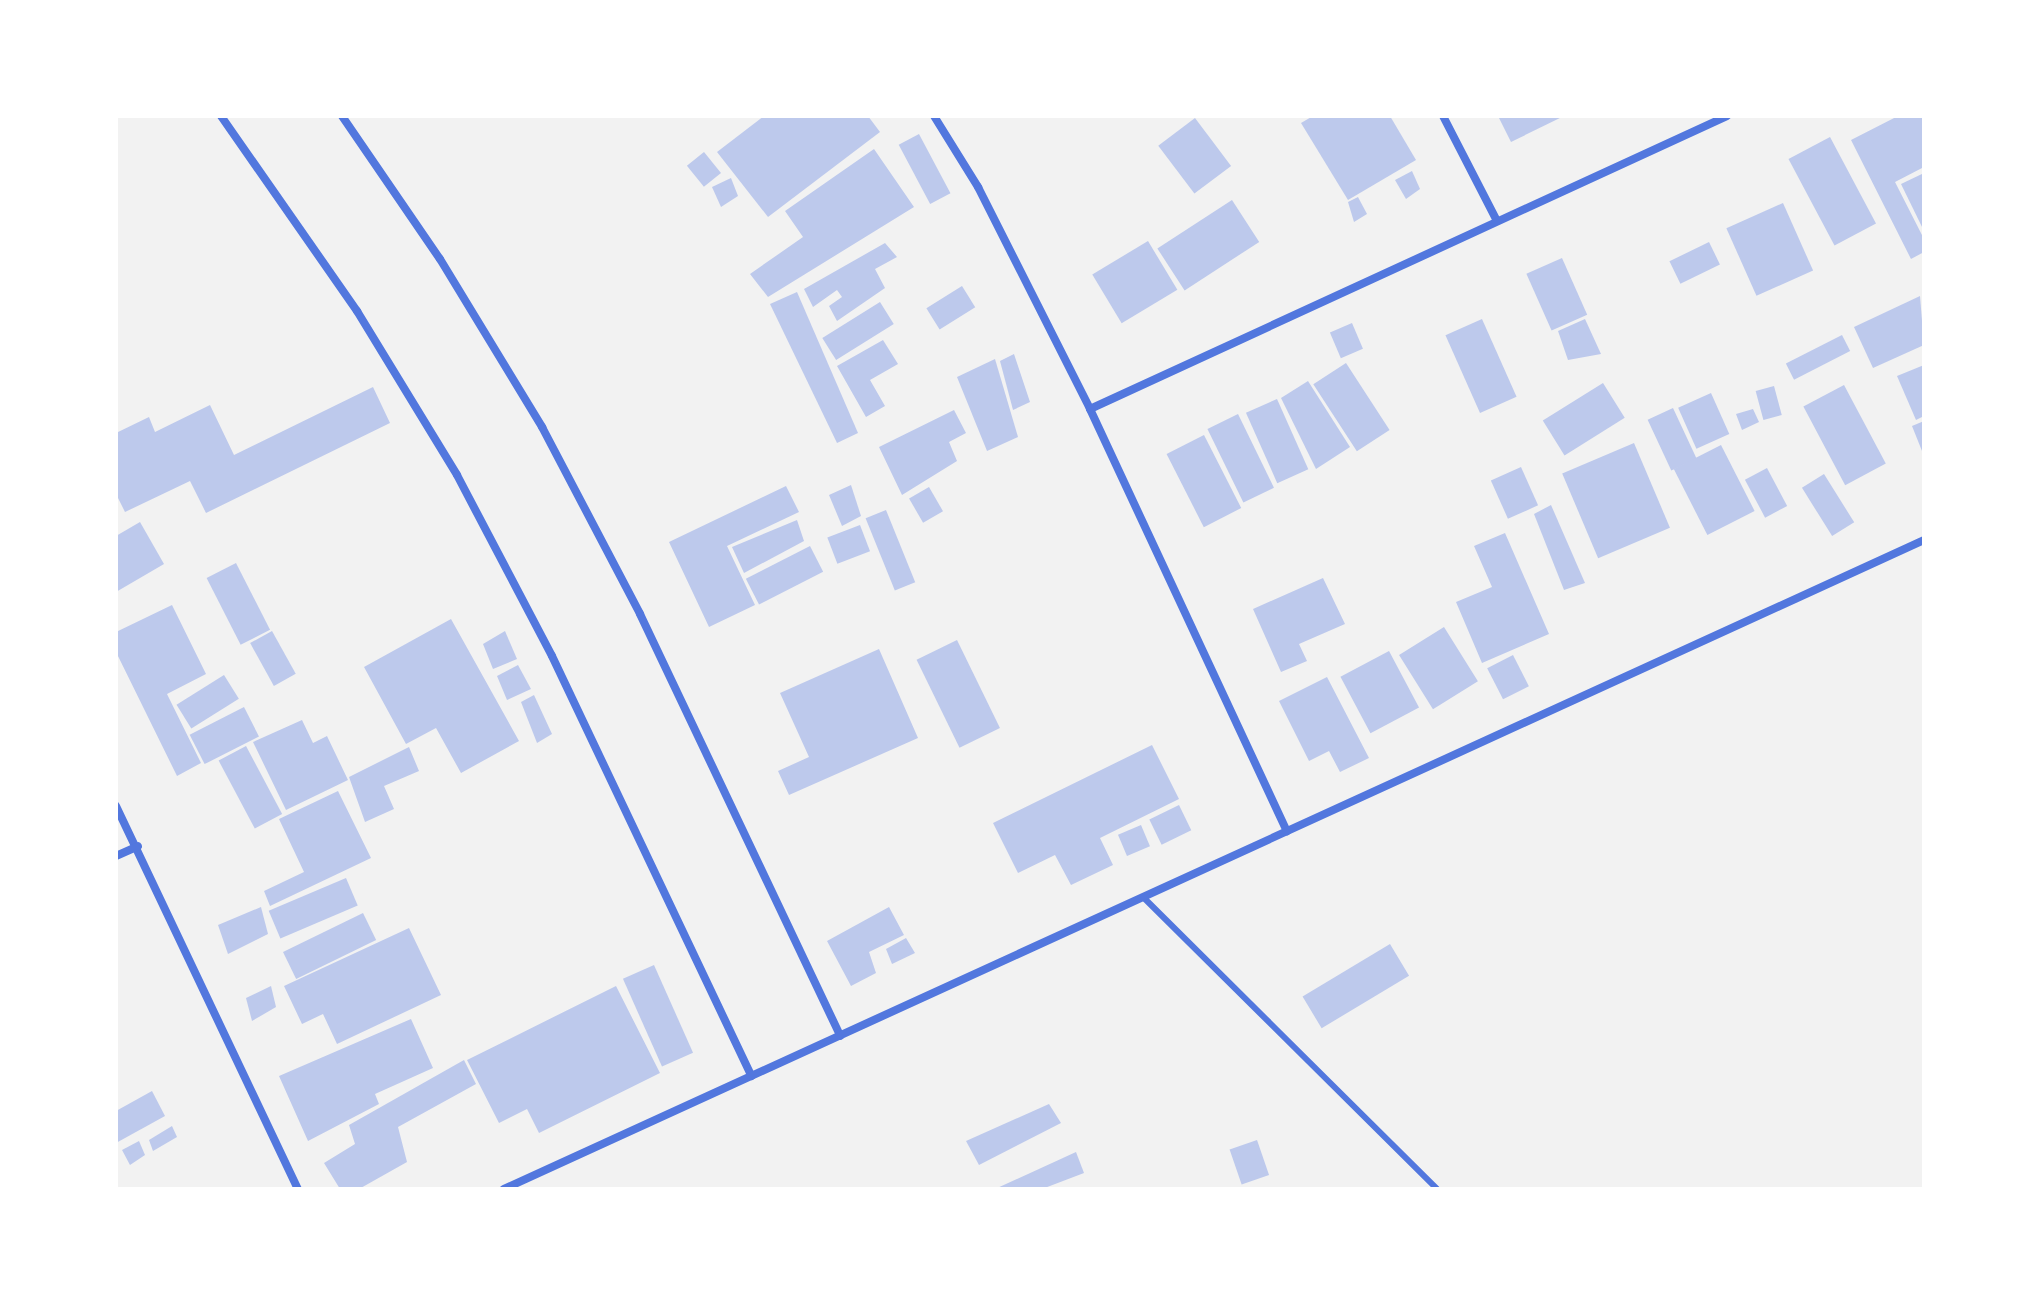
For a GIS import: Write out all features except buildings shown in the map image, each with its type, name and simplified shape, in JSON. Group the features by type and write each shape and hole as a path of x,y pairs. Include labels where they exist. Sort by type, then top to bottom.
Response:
{"street":[{"path":"221,116 357,311 457,475 552,656 751,1076"},
{"path":"342,116 440,259 542,427 640,614 840,1036"},
{"path":"934,116 978,187 1090,409 1287,831"},
{"path":"1443,116 1497,221"},
{"path":"1090,409 1727,116"},
{"path":"504,1189 1924,540"},
{"path":"116,806 138,846 298,1189"},
{"path":"116,856 138,846"}],"lane":[{"path":"1143,897 1437,1189"}]}
